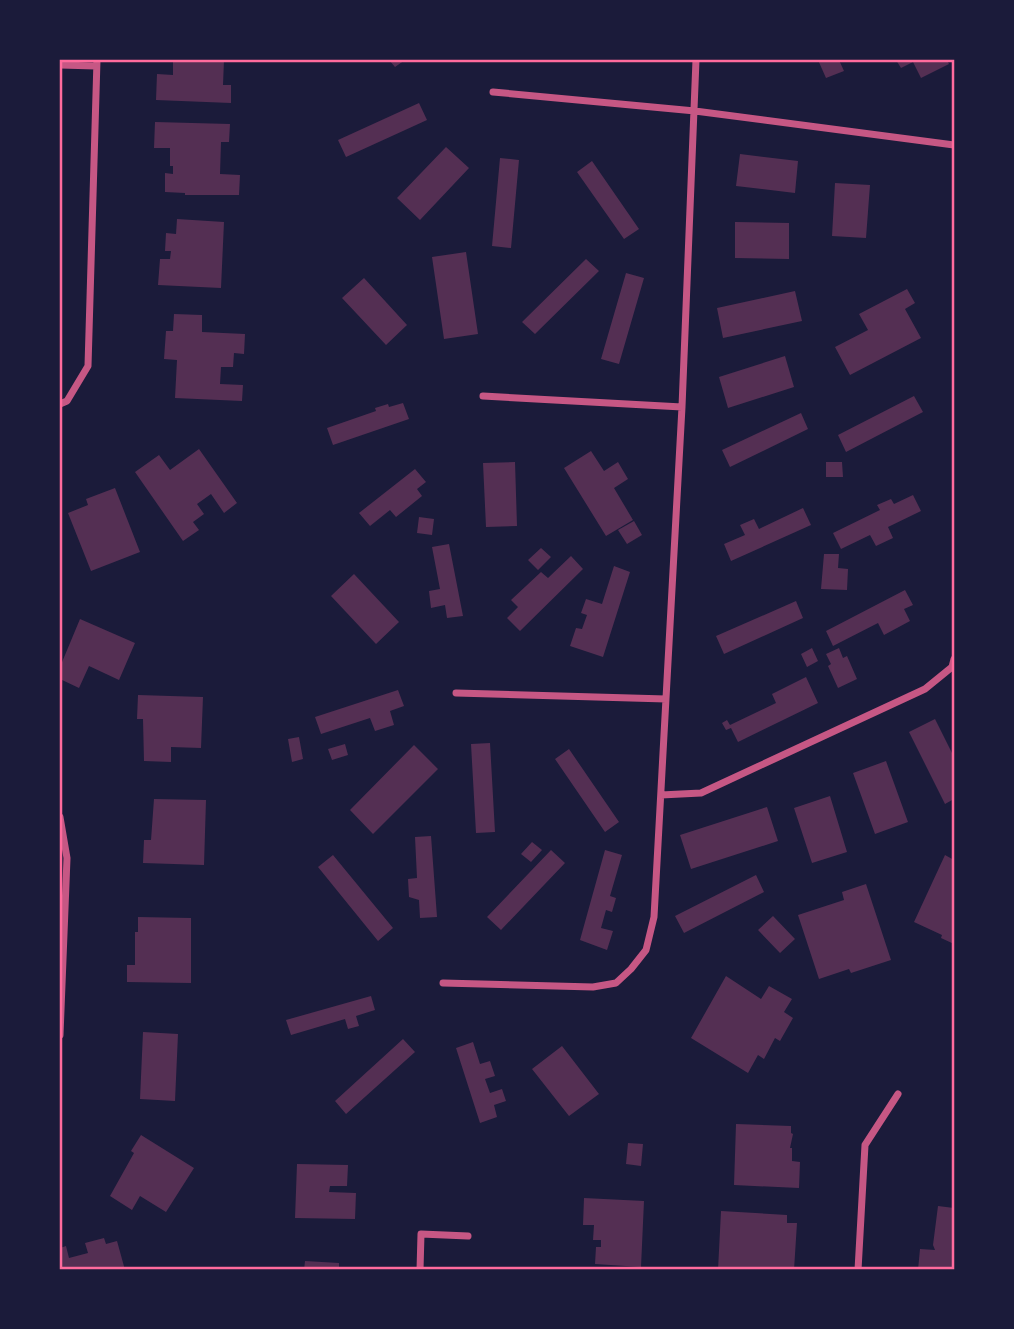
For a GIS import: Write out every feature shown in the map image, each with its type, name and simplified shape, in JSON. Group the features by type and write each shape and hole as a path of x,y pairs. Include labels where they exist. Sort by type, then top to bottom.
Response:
{"street":[{"path":"443,983 593,987 617,983 646,950 654,917 661,795 682,407 696,60"},
{"path":"60,65 97,63 88,366 67,401 60,404"},
{"path":"493,92 695,111 954,145"},
{"path":"483,396 682,407"},
{"path":"661,795 701,793 925,689 952,667 954,659"},
{"path":"456,693 666,699"},
{"path":"60,817 67,858 60,1035"},
{"path":"858,1269 865,1145 898,1094"},
{"path":"420,1269 421,1234 468,1236"}],"building":[{"path":"173,60 224,60 223,85 231,85 231,103 156,100 157,74 173,75"},
{"path":"389,60 405,60 395,67"},
{"path":"818,60 839,60 844,71 826,78"},
{"path":"896,60 947,60 949,64 921,78 913,62 901,68"},
{"path":"419,103 427,120 346,157 338,140"},
{"path":"155,122 230,124 229,142 221,142 220,174 240,175 239,195 185,195 165,192 165,173 173,174 173,166 170,166 170,148 154,148"},
{"path":"446,147 469,168 420,220 397,198"},
{"path":"740,154 798,161 795,193 736,186"},
{"path":"500,158 519,160 511,248 492,246"},
{"path":"592,161 639,229 624,239 577,172"},
{"path":"835,183 870,185 866,238 832,236"},
{"path":"177,219 224,222 221,288 158,285 160,259 170,259 171,251 165,251 166,233 176,234"},
{"path":"735,222 789,223 789,259 735,258"},
{"path":"466,252 478,334 444,339 432,257"},
{"path":"586,259 599,271 535,334 522,322"},
{"path":"626,273 644,278 619,364 601,359"},
{"path":"364,278 407,325 386,345 342,298"},
{"path":"907,289 915,303 905,309 921,338 850,375 835,347 868,330 859,314"},
{"path":"795,291 802,321 723,338 717,308"},
{"path":"174,314 202,315 202,332 245,334 244,354 234,353 233,367 221,367 220,384 243,385 242,401 175,398 177,360 164,359 166,331 173,331"},
{"path":"785,356 794,387 728,408 719,377"},
{"path":"914,396 923,412 846,452 838,435"},
{"path":"403,403 409,419 333,445 327,428 376,411 375,408"},
{"path":"801,413 808,429 730,467 722,450"},
{"path":"199,449 237,503 224,513 211,494 197,504 204,514 193,522 199,530 183,541 135,472 159,455 170,470"},
{"path":"591,451 604,471 618,462 628,479 614,488 633,520 606,536 564,468"},
{"path":"515,462 517,526 486,527 483,463"},
{"path":"826,462 842,462 843,477 826,477"},
{"path":"415,469 426,482 417,489 422,496 396,517 390,510 370,526 359,513"},
{"path":"115,488 140,552 91,571 68,513 88,505 86,499"},
{"path":"913,495 921,511 888,527 893,538 876,546 870,535 841,549 833,533 880,510 877,505 891,499 894,504"},
{"path":"803,508 811,525 731,561 724,544 745,535 740,525 754,519 759,529"},
{"path":"419,517 434,519 432,535 417,533"},
{"path":"634,521 642,535 627,544 618,530"},
{"path":"449,544 463,616 447,618 445,605 431,608 429,591 440,589 432,547"},
{"path":"541,548 551,557 538,570 528,560"},
{"path":"824,554 839,554 838,568 848,569 847,590 821,589"},
{"path":"571,556 583,569 520,631 507,618 518,607 511,600 541,572 548,578"},
{"path":"614,566 630,572 603,657 570,646 576,628 582,629 587,615 581,613 586,599 602,604"},
{"path":"354,574 399,622 376,644 331,596"},
{"path":"905,590 913,605 904,609 910,621 884,635 878,623 833,646 826,631"},
{"path":"796,601 803,618 724,654 716,636"},
{"path":"80,619 135,643 119,680 89,666 79,688 60,679 60,667"},
{"path":"812,648 818,661 807,667 801,654"},
{"path":"839,648 843,658 847,656 857,679 838,688 828,666 831,664 826,654"},
{"path":"806,677 818,703 738,742 731,728 726,730 722,723 727,720 730,725 776,703 772,694"},
{"path":"398,690 404,706 390,711 394,725 375,731 370,718 321,734 315,717"},
{"path":"138,695 203,697 201,748 171,747 171,762 144,761 143,719 137,719"},
{"path":"935,719 954,757 954,799 945,804 909,732"},
{"path":"299,737 303,759 292,762 288,739"},
{"path":"490,743 495,832 476,833 471,744"},
{"path":"345,744 348,755 332,760 328,749"},
{"path":"414,745 438,769 373,834 350,810"},
{"path":"569,749 619,822 605,832 555,759"},
{"path":"886,761 908,822 875,834 853,773"},
{"path":"830,796 847,852 812,863 794,808"},
{"path":"154,799 206,800 204,865 143,863 144,840 151,840"},
{"path":"767,807 778,841 691,869 680,835"},
{"path":"431,836 437,917 420,918 419,900 409,897 408,879 417,878 415,837"},
{"path":"532,842 542,850 531,862 521,854"},
{"path":"551,850 565,863 501,930 487,917"},
{"path":"605,850 622,855 610,896 616,898 612,912 606,910 601,928 613,931 607,950 580,940"},
{"path":"333,855 393,928 378,941 318,867"},
{"path":"945,855 954,860 954,944 941,938 942,935 914,922"},
{"path":"756,875 764,892 684,933 675,916"},
{"path":"866,884 891,960 851,973 849,969 819,979 798,915 844,900 842,892"},
{"path":"773,916 795,939 780,953 758,930"},
{"path":"138,917 191,918 191,983 127,982 127,965 135,965"},
{"path":"726,976 761,999 769,986 792,999 784,1012 793,1018 780,1041 775,1038 764,1059 758,1055 748,1073 691,1038"},
{"path":"371,996 375,1010 356,1016 359,1026 348,1029 345,1019 291,1035 286,1020"},
{"path":"143,1032 178,1034 175,1101 140,1099"},
{"path":"403,1039 415,1052 346,1114 335,1101"},
{"path":"473,1042 480,1064 490,1061 495,1076 485,1079 490,1093 502,1089 506,1101 494,1105 497,1117 480,1123 456,1048"},
{"path":"562,1046 599,1094 569,1116 532,1069"},
{"path":"736,1124 791,1126 792,1161 800,1162 799,1188 734,1185"},
{"path":"141,1135 194,1168 166,1212 140,1196 132,1210 110,1196"},
{"path":"628,1143 643,1144 641,1166 626,1164"},
{"path":"297,1164 348,1165 347,1186 330,1186 329,1192 356,1193 355,1219 295,1218"},
{"path":"584,1198 644,1201 641,1267 595,1264 596,1247 601,1247 601,1240 593,1240 594,1225 583,1225"},
{"path":"938,1206 954,1208 954,1270 918,1270 920,1249 935,1250 933,1245"},
{"path":"721,1211 787,1215 787,1223 797,1223 794,1270 718,1270"},
{"path":"104,1238 106,1244 117,1241 125,1270 60,1270 60,1248 66,1246 69,1258 88,1253 85,1243"},
{"path":"305,1261 339,1263 339,1270 304,1270"}]}
